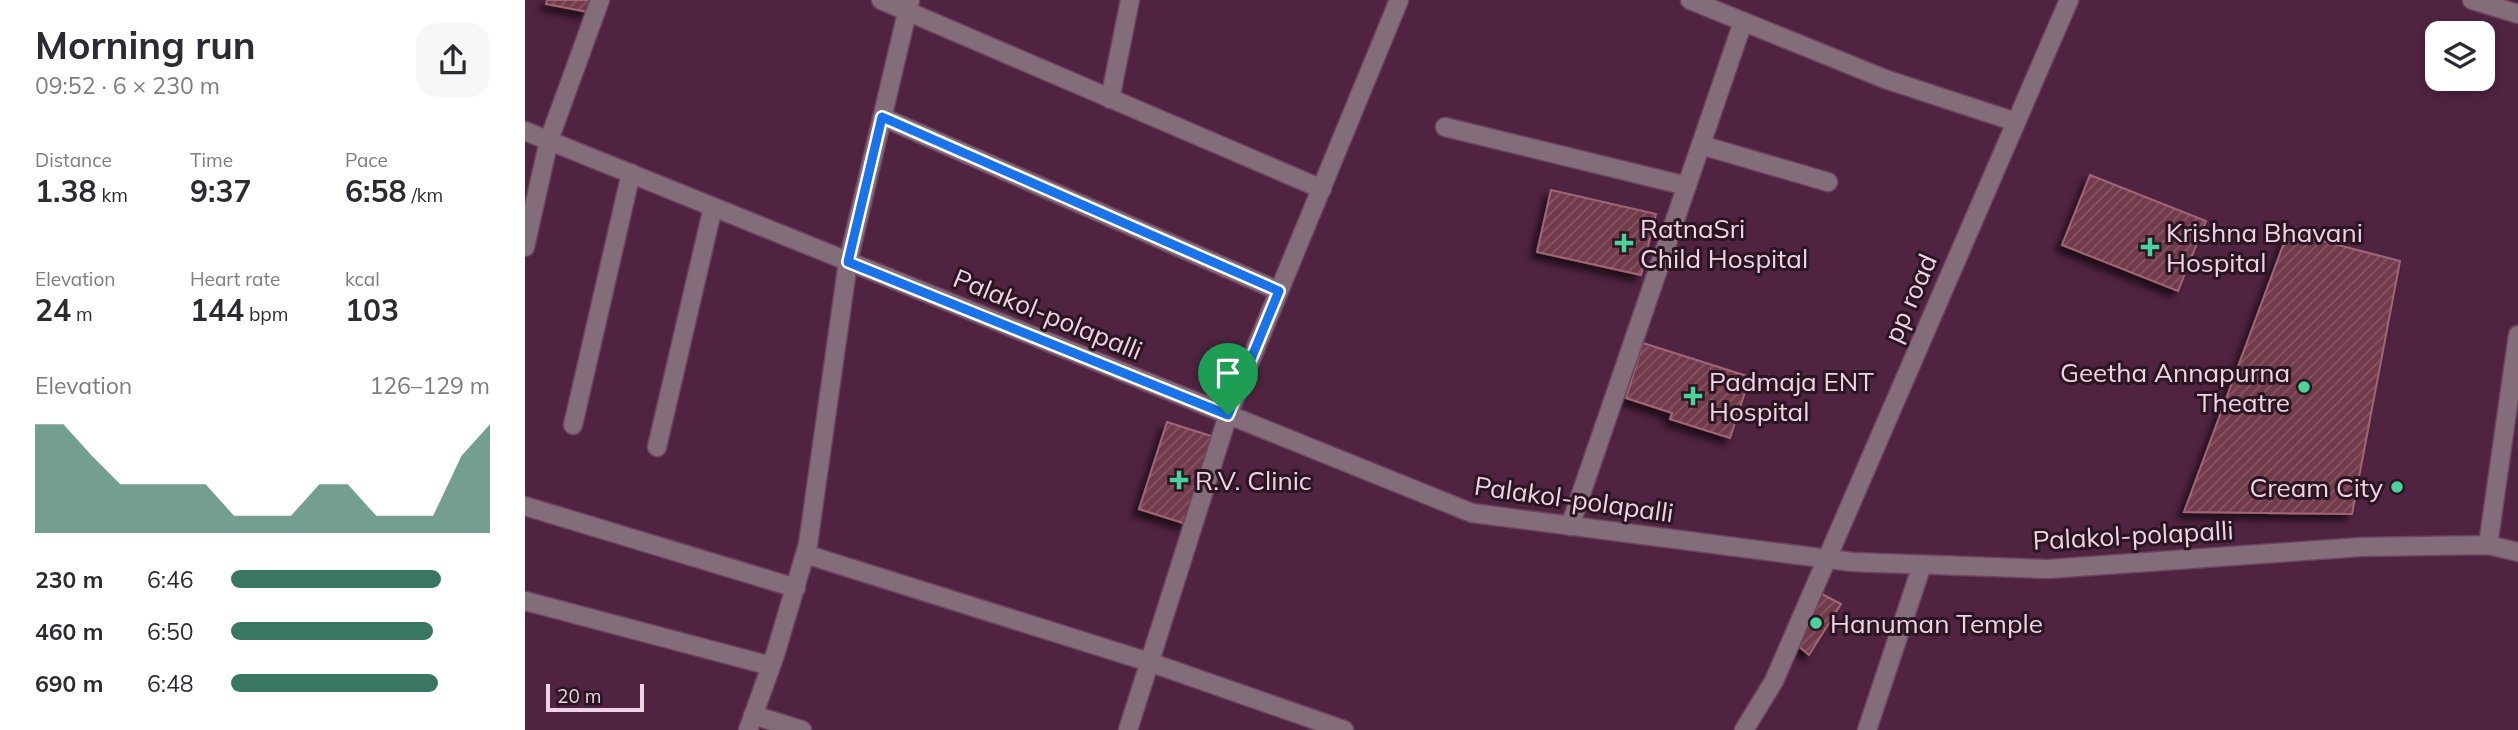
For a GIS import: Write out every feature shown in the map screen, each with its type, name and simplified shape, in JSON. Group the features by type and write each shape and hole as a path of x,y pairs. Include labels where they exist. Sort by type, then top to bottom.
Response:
{"street":[{"path":"525,247 549,140 600,0"},
{"path":"881,0 909,6 1110,99 1322,189"},
{"path":"1110,99 1130,0"},
{"path":"1128,730 1228,415 1399,0"},
{"path":"1690,0 1885,79 2016,122"},
{"name":"pp road","path":"1744,730 1774,681 2069,0"},
{"path":"2472,0 2518,14"},
{"path":"802,730 750,722 771,666 805,554 848,262 909,6"},
{"path":"1570,526 1743,22"},
{"path":"882,117 1279,291"},
{"path":"1445,127 1687,186"},
{"name":"Palakol-polapalli","path":"525,131 1472,513 1825,559 1922,565 2048,569 2361,547 2488,545 2518,552"},
{"path":"1701,145 1828,182"},
{"path":"573,425 631,173"},
{"path":"657,447 713,207"},
{"path":"2488,545 2518,335"},
{"path":"525,506 796,589"},
{"path":"805,554 1149,662 1344,730"},
{"path":"1867,730 1922,565"},
{"path":"525,601 771,666"}],"building":[{"path":"547,0 590,0 588,12 546,4"},
{"path":"2090,175 2206,221 2178,291 2062,245"},
{"path":"1551,190 1656,214 1641,275 1537,252"},
{"name":"Geetha Annapurna Theatre","path":"2288,232 2400,261 2352,514 2184,512"},
{"path":"1643,343 1750,377 1730,438 1670,419 1672,413 1626,398"},
{"path":"1167,422 1214,437 1186,524 1139,509"},
{"name":"Hanuman Temple","path":"1818,592 1841,604 1809,655 1795,643"}],"place":[{"name":"RatnaSri Child Hospital","path":"1624,243"},
{"name":"Krishna Bhavani Hospital","path":"2150,247"},
{"name":"Geetha Annapurna Theatre","path":"2304,387"},
{"name":"Padmaja ENT Hospital","path":"1693,396"},
{"name":"R.V. Clinic","path":"1179,480"},
{"name":"Cream City","path":"2397,487"},
{"name":"Hanuman Temple","path":"1816,623"}],"route":[{"path":"882,117 1279,291 1228,415 848,262 882,117"}]}
